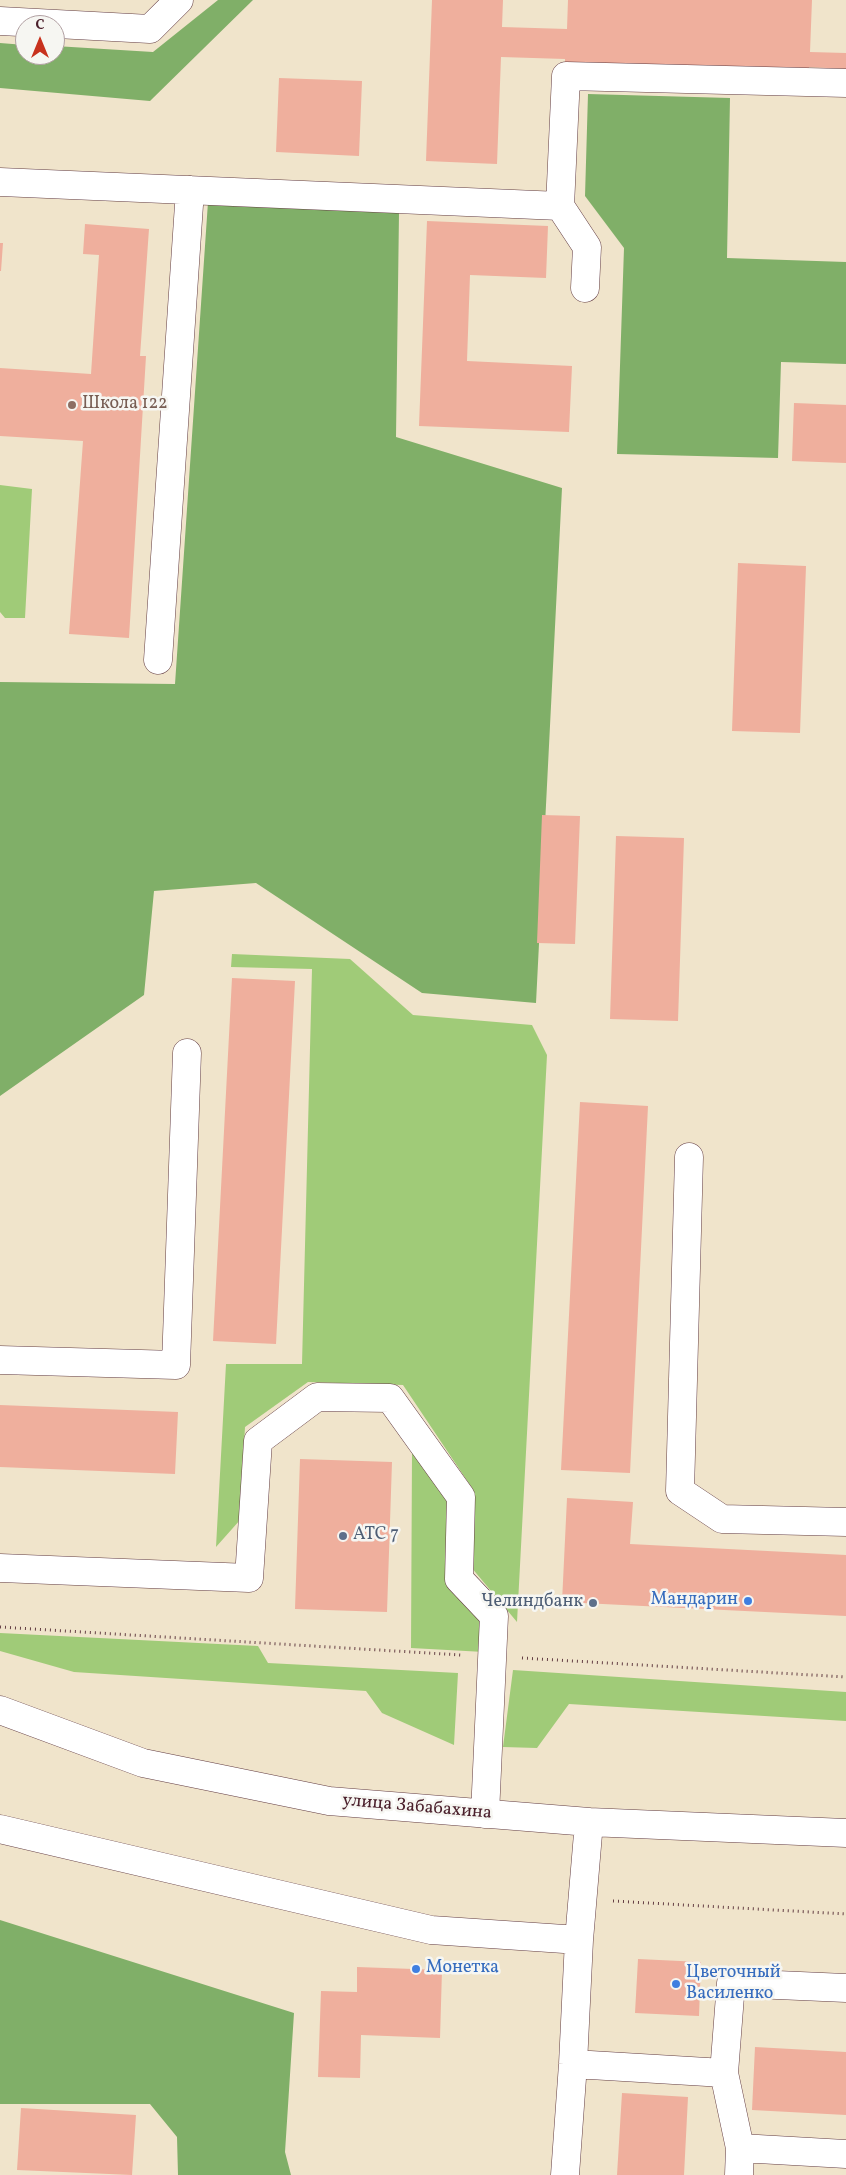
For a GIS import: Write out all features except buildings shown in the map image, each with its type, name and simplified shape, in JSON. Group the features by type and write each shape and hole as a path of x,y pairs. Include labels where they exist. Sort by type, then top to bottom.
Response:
{"street":[{"path":"0,21 150,29 179,0"},
{"path":"586,288 587,246 560,206 566,76 846,83"},
{"path":"0,182 560,206"},
{"path":"158,660 190,190"},
{"path":"0,1360 176,1365 187,1053"},
{"path":"689,1157 680,1491 722,1519 846,1522"},
{"path":"0,1568 249,1578 258,1441 317,1397 390,1398 461,1497 459,1579 494,1616 485,1814"},
{"name":"улица Забабахина","path":"0,1710 143,1763 329,1801 589,1822 846,1834"},
{"path":"564,2175 573,2064 579,1940 589,1822"},
{"path":"0,1829 431,1930 579,1940"},
{"path":"739,2175 740,2148 724,2073 731,1983 846,1988"},
{"path":"573,2064 724,2073"},
{"path":"740,2148 846,2154"}],"path":[{"path":"0,1627 846,1677"},
{"path":"582,1899 846,1914"}],"green space":[{"path":"218,0 253,0 150,101 0,88 0,43 15,44 15,65 65,65 65,47 153,52"},
{"path":"588,94 730,98 727,258 846,262 846,364 781,362 778,458 617,454 624,248 585,196"},
{"path":"208,202 399,213 396,437 562,488 536,1003 422,993 256,883 154,891 144,995 0,1096 0,682 175,684"},
{"path":"0,485 32,489 25,618 5,618 0,612"},
{"path":"232,954 350,959 413,1015 532,1025 547,1055 517,1622 471,1567 472,1488 403,1385 308,1382 245,1427 240,1520 216,1547 226,1364 302,1364 312,969 231,967"},
{"path":"412,1452 449,1499 448,1586 484,1620 484,1652 411,1648"},
{"path":"0,1633 258,1646 268,1663 458,1673 454,1745 382,1713 366,1691 74,1672 0,1651"},
{"path":"513,1670 846,1692 846,1721 569,1704 537,1748 503,1747"},
{"path":"0,1920 294,2013 285,2152 291,2175 178,2175 177,2137 150,2104 0,2104"}],"place":[{"name":"Школа 122","path":"72,405"},
{"name":"АТС 7","path":"343,1536"},
{"name":"Мандарин","path":"748,1601"},
{"name":"Челиндбанк","path":"593,1603"},
{"name":"Монетка","path":"416,1969"},
{"name":"Цветочный Василенко","path":"676,1984"}]}
